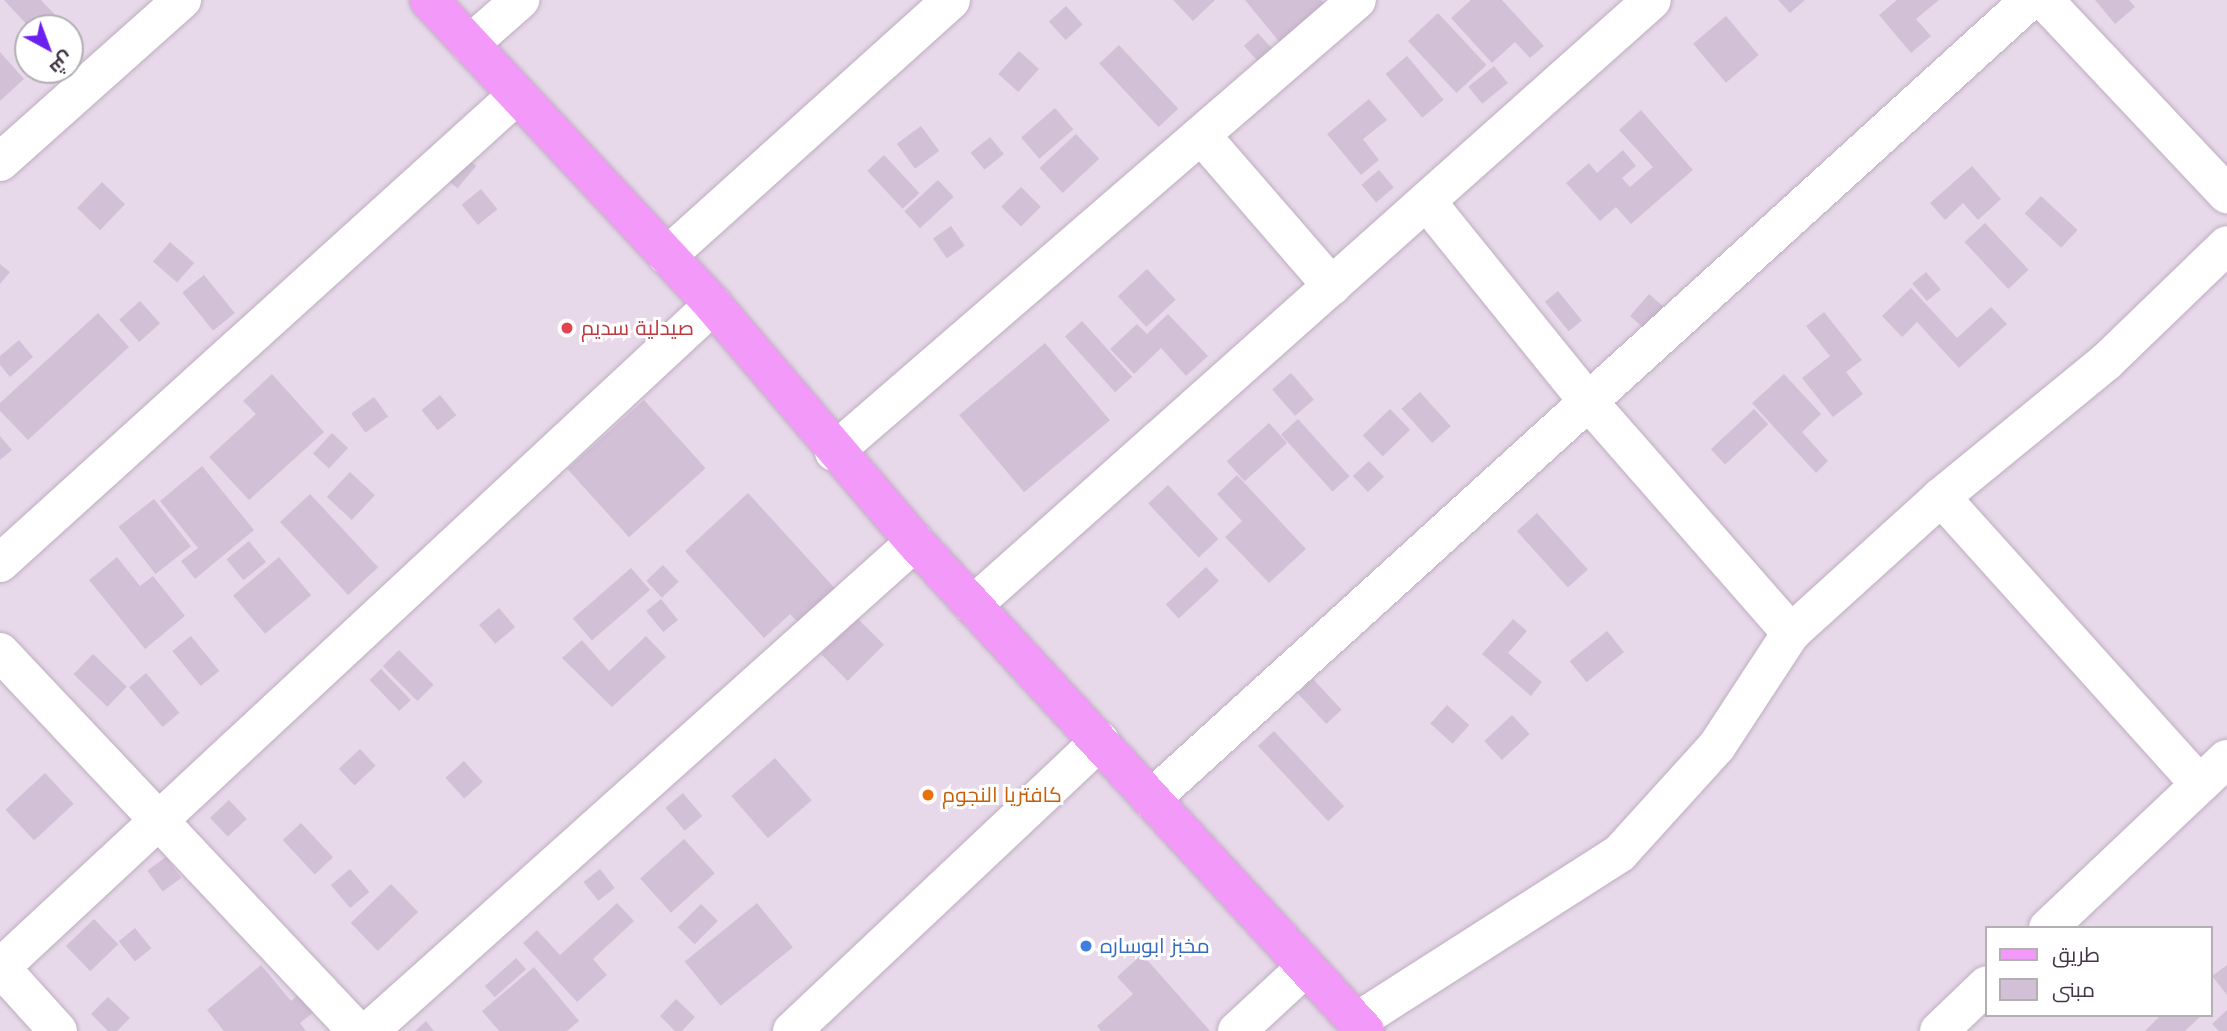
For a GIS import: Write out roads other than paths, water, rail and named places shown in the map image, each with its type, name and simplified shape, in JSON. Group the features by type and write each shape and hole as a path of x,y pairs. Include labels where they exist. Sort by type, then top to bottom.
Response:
{"main road":[{"path":"429,0 713,305 834,452 1361,1026"}],"street":[{"path":"0,162 182,0"},
{"path":"470,44 520,0"},
{"path":"667,256 951,0"},
{"path":"834,452 1357,0"},
{"path":"973,605 1652,0"},
{"path":"1151,799 2030,0"},
{"path":"2044,0 2227,194"},
{"path":"0,563 517,95"},
{"path":"1201,135 1332,286"},
{"path":"1427,202 1587,400 1791,633"},
{"path":"1361,1026 1620,853 1717,746 1791,633 1941,497 2106,362 2227,245"},
{"path":"58,1031 0,968 713,305"},
{"path":"1941,497 2213,772 2050,926"},
{"path":"369,1031 915,542"},
{"path":"0,652 357,1031"},
{"path":"792,1031 1100,741"},
{"path":"1237,1031 1305,968"},
{"path":"1939,1031 1986,986"}],"place":[{"name":"صيدلية سديم","path":"567,328"},
{"name":"كافتريا النجوم","path":"928,795"},
{"name":"مخبز ابوساره","path":"1086,946"}]}
